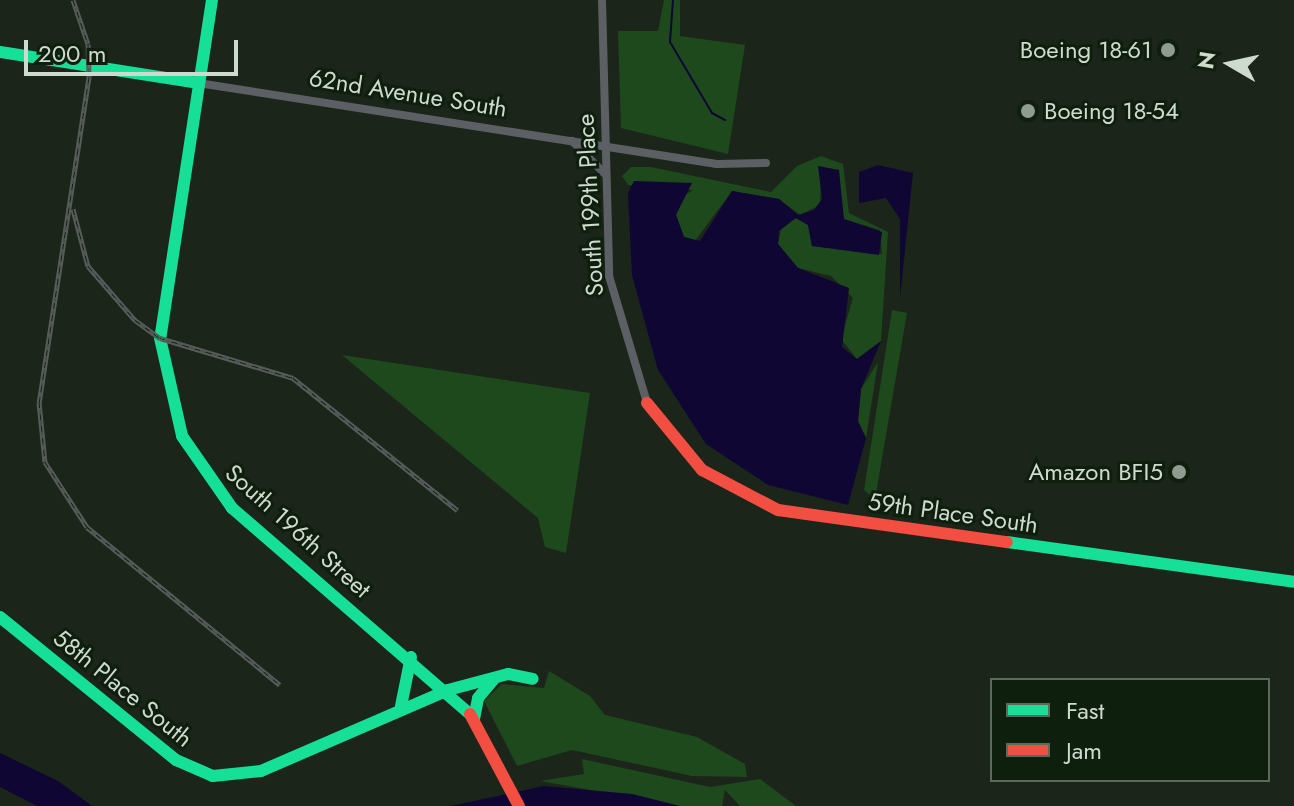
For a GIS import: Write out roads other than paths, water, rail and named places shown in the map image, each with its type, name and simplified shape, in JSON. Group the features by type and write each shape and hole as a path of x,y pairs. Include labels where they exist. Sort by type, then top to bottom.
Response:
{"street":[{"name":"South 196th Street","path":"212,0 160,338 182,436 232,508 448,690 474,719 502,765 519,806"},
{"name":"South 199th Place","path":"602,0 609,276 647,403"},
{"name":"62nd Avenue South","path":"0,52 717,164 766,163"},
{"path":"571,141 606,175"},
{"name":"59th Place South","path":"647,403 702,470 778,510 1294,582"},
{"name":"58th Place South","path":"0,617 176,760 213,776 261,771 401,706 497,676"},
{"path":"401,706 411,657"},
{"path":"474,719 478,698 497,676 533,679"}],"waterway":[{"path":"673,0 670,42 712,113 725,120"}],"railway":[{"path":"73,0 88,44 89,77 39,402 45,462 87,527 280,685"},
{"path":"73,209 88,266 135,320 160,338 293,378 457,510"}],"place":[{"name":"Boeing 18-61","path":"1168,50"},
{"name":"Boeing 18-54","path":"1028,111"},
{"name":"Amazon BFI5","path":"1179,472"}]}
